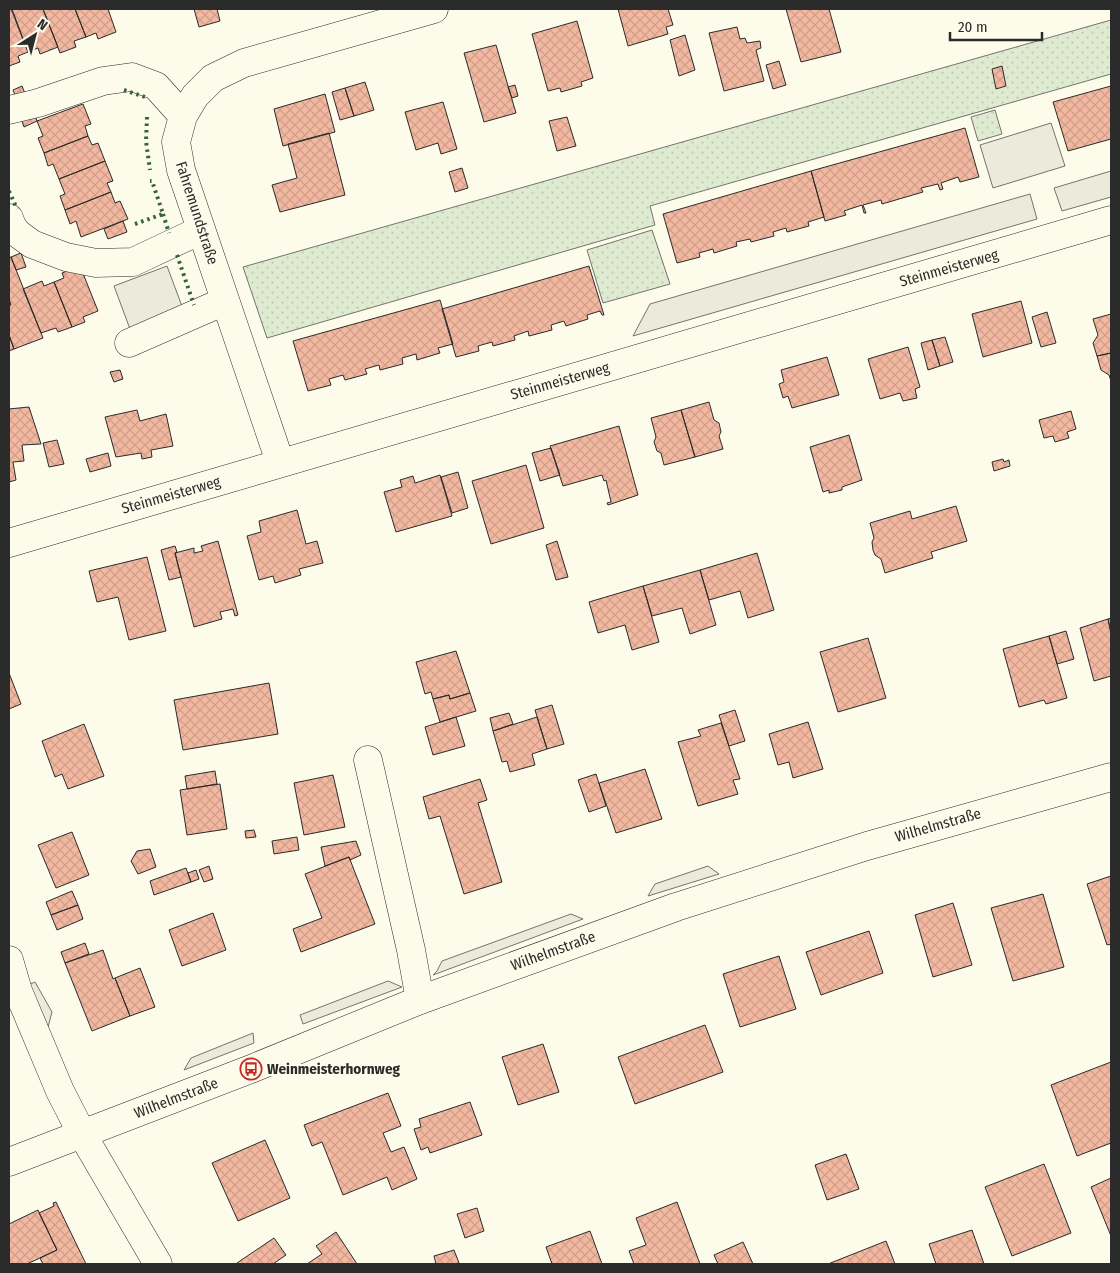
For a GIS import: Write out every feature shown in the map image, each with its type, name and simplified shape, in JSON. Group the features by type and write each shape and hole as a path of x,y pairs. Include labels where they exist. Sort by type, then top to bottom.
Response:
{"street":[{"name":"Fahremundstraße","path":"280,462 181,170 176,142 183,116 195,96 212,78 244,63 434,9"},
{"path":"9,110 103,81 132,77 156,86 183,116"},
{"name":"Steinmeisterweg","path":"9,542 1111,220"},
{"path":"10,224 17,233 32,244 66,257 96,263 133,262 201,230"},
{"path":"128,344 226,301"},
{"path":"368,760 411,950 420,1000"},
{"name":"Wilhelmstraße","path":"9,1162 251,1069 420,1000 676,906 867,846 1111,777"},
{"path":"9,960 18,991 60,1091 82,1134 158,1264"}],"green space":[{"path":"1111,20 1111,74 650,206 655,225 267,338 243,267"},
{"path":"995,110 1002,134 978,141 971,117"},
{"path":"652,230 670,284 603,303 587,250"}],"shaded area":[{"path":"1051,123 1065,166 993,188 980,145"},
{"path":"1111,171 1111,197 1062,211 1054,188"},
{"path":"1030,194 1037,219 633,336 650,304"},
{"path":"167,266 183,309 130,329 114,286"},
{"path":"708,866 719,874 648,896 655,884"},
{"path":"571,914 583,919 433,975 442,961"},
{"path":"388,981 402,987 303,1024 300,1015"},
{"path":"35,982 52,1012 48,1027 24,987"},
{"path":"253,1033 254,1043 184,1070 191,1058"}],"building":[{"path":"11,9 28,52 18,56 20,62 9,66 9,10"},
{"path":"12,9 43,9 58,47 40,54 38,48 28,52"},
{"path":"43,9 75,9 86,37 74,41 76,47 60,53"},
{"path":"75,9 108,9 116,32 98,39 96,33 86,37"},
{"path":"194,9 217,9 220,21 199,27"},
{"path":"618,9 668,9 673,25 666,27 668,34 628,46"},
{"path":"786,9 829,9 841,52 801,62"},
{"path":"577,21 593,78 581,82 582,86 561,92 560,88 548,91 532,34"},
{"path":"737,27 740,39 745,38 747,43 760,41 761,48 756,50 764,81 724,91 709,33"},
{"path":"685,35 695,70 679,76 670,40"},
{"path":"496,45 516,113 484,122 464,53"},
{"path":"779,61 786,85 773,89 766,65"},
{"path":"1002,66 1006,86 996,89 992,69"},
{"path":"365,82 374,110 354,116 345,88"},
{"path":"515,85 518,96 512,98 508,87"},
{"path":"22,86 26,96 17,100 13,90"},
{"path":"1111,86 1111,139 1068,151 1053,102"},
{"path":"345,88 354,116 340,120 332,92"},
{"path":"325,94 335,132 283,146 274,109"},
{"path":"443,102 457,149 441,154 438,143 416,150 405,112"},
{"path":"83,104 91,124 85,126 88,136 44,153 38,138 43,136 37,121"},
{"path":"34,112 37,121 24,127 20,116"},
{"path":"567,117 576,146 557,151 549,121"},
{"path":"965,128 979,177 960,182 958,177 941,183 943,189 940,190 938,184 921,188 923,192 882,204 881,200 863,205 866,213 864,213 862,205 844,211 846,215 825,221 811,171"},
{"path":"329,133 345,195 280,212 272,185 297,178 288,144"},
{"path":"88,136 92,145 98,143 105,161 59,179 53,164 48,166 44,153"},
{"path":"105,161 113,181 107,183 111,192 65,210 60,196 65,194 59,179"},
{"path":"462,168 468,188 455,192 449,172"},
{"path":"811,171 824,217 808,222 809,226 787,232 786,228 773,232 774,236 751,242 750,239 736,242 737,246 714,253 713,249 699,253 700,257 677,263 663,214"},
{"path":"111,192 115,203 120,201 128,219 81,237 76,221 70,224 65,210"},
{"path":"123,221 127,232 108,239 104,229"},
{"path":"21,253 26,267 16,270 11,257"},
{"path":"11,257 43,338 14,349 9,335 9,306 11,305 9,299 9,258"},
{"path":"80,266 98,311 83,317 85,322 72,327 54,282 64,278 62,273"},
{"path":"589,266 604,315 600,311 587,315 588,319 566,326 564,321 551,325 552,330 529,336 528,331 514,336 515,340 493,346 492,342 478,346 479,351 456,357 442,309"},
{"path":"42,281 44,286 54,282 72,327 58,332 56,328 41,333 23,289"},
{"path":"440,300 453,344 438,348 440,353 417,360 416,354 402,358 403,364 380,370 379,365 365,369 367,374 345,380 343,375 329,379 331,385 308,391 293,341"},
{"path":"1021,301 1032,343 983,357 972,314"},
{"path":"1047,312 1056,343 1041,347 1032,317"},
{"path":"1111,314 1111,353 1097,356 1093,343 1098,335 1093,319"},
{"path":"9,335 14,349 9,351"},
{"path":"945,337 953,362 940,366 932,340"},
{"path":"932,340 940,366 928,370 921,343"},
{"path":"908,347 920,387 915,389 917,398 903,401 900,393 880,399 868,359"},
{"path":"1111,353 1111,381 1109,375 1101,370 1097,356"},
{"path":"827,357 839,395 792,408 788,396 783,398 779,384 784,382 781,370"},
{"path":"120,370 123,379 114,382 110,372"},
{"path":"709,402 714,420 719,423 721,432 719,436 723,449 695,457 681,410"},
{"path":"29,407 41,444 22,445 24,461 13,462 16,480 9,482 9,409"},
{"path":"137,410 140,421 166,414 173,446 151,450 152,457 142,459 141,453 116,457 105,417"},
{"path":"681,410 695,457 664,465 661,453 657,451 654,442 656,437 651,418"},
{"path":"1071,411 1076,429 1067,432 1069,438 1055,442 1053,436 1044,438 1039,420"},
{"path":"619,426 638,495 608,505 607,503 611,502 606,480 604,481 602,475 563,486 550,446"},
{"path":"849,435 862,480 842,487 842,490 829,493 829,490 823,492 810,447"},
{"path":"57,440 64,464 49,467 43,443"},
{"path":"551,448 560,475 540,481 532,453"},
{"path":"108,453 111,466 90,472 86,459"},
{"path":"1003,459 1004,462 1009,460 1010,466 994,471 992,462"},
{"path":"526,465 544,528 491,544 472,481"},
{"path":"458,472 468,508 452,513 441,477"},
{"path":"440,475 452,516 396,532 384,492 402,487 400,480 413,476 415,483"},
{"path":"956,506 967,541 931,552 933,558 885,573 881,559 875,555 873,550 872,542 874,538 870,523 910,511 912,519"},
{"path":"297,510 306,544 317,541 323,563 299,569 301,575 275,583 273,576 259,580 247,536 261,532 259,521"},
{"path":"218,541 238,615 235,616 233,609 220,612 222,619 194,627 175,553 194,548 194,553 203,551 201,546"},
{"path":"557,541 568,577 556,580 546,545"},
{"path":"175,546 181,577 169,580 161,550"},
{"path":"757,553 774,610 748,618 740,591 709,600 700,570"},
{"path":"147,557 166,631 129,640 118,597 97,602 89,571"},
{"path":"700,570 716,625 690,634 682,608 652,616 643,586"},
{"path":"643,586 659,642 632,650 625,625 598,633 589,602"},
{"path":"1111,618 1111,633 1108,619"},
{"path":"1108,619 1111,633 1111,676 1094,681 1080,628"},
{"path":"1066,631 1074,659 1057,664 1049,636"},
{"path":"1049,636 1067,698 1046,704 1044,700 1019,707 1003,649"},
{"path":"868,638 886,698 838,712 820,652"},
{"path":"456,651 470,693 450,699 449,695 433,699 431,692 425,694 416,662"},
{"path":"9,673 21,704 9,709"},
{"path":"269,683 278,734 183,750 174,700"},
{"path":"470,693 476,711 440,722 433,699 449,695 450,699"},
{"path":"552,705 564,744 547,749 535,710"},
{"path":"735,710 745,741 729,746 719,715"},
{"path":"509,713 513,724 493,731 490,718"},
{"path":"456,717 465,746 433,755 425,727"},
{"path":"537,717 547,749 532,754 535,765 510,772 507,761 502,762 493,731"},
{"path":"808,722 823,769 793,778 789,762 778,765 769,734"},
{"path":"721,723 740,779 733,780 738,794 698,806 678,742 701,736 698,730"},
{"path":"84,724 104,776 68,789 62,774 55,777 42,741"},
{"path":"645,769 662,819 616,833 599,783"},
{"path":"215,771 217,784 187,789 185,776"},
{"path":"596,774 606,806 589,812 578,780"},
{"path":"333,775 345,827 304,835 294,783"},
{"path":"480,779 487,800 478,803 502,882 464,894 440,816 429,819 423,797"},
{"path":"220,784 227,829 187,835 180,790"},
{"path":"254,830 256,837 246,838 245,831"},
{"path":"72,832 89,875 56,888 38,845"},
{"path":"297,837 299,850 274,854 272,841"},
{"path":"356,841 361,855 350,860 349,857 325,866 321,847"},
{"path":"150,849 156,867 138,874 131,861 137,851"},
{"path":"349,857 375,924 301,952 293,929 322,918 305,874"},
{"path":"209,866 213,879 204,882 199,870"},
{"path":"186,868 191,882 154,895 150,881"},
{"path":"196,870 199,879 191,882 188,873"},
{"path":"1111,876 1111,944 1107,945 1087,884"},
{"path":"72,891 78,905 51,915 46,902"},
{"path":"1043,894 1064,967 1013,981 991,908"},
{"path":"953,903 972,965 933,977 915,915"},
{"path":"78,905 83,919 57,930 51,915"},
{"path":"213,913 226,950 182,966 169,930"},
{"path":"869,931 883,973 821,995 806,952"},
{"path":"85,943 89,954 65,963 61,952"},
{"path":"103,950 113,979 115,978 130,1016 92,1031 65,963"},
{"path":"779,956 796,1009 740,1027 723,974"},
{"path":"140,968 155,1007 130,1016 115,978"},
{"path":"705,1025 723,1072 635,1104 618,1057"},
{"path":"543,1044 559,1092 518,1105 502,1057"},
{"path":"1111,1062 1111,1143 1077,1156 1051,1085"},
{"path":"388,1093 401,1126 383,1133 391,1152 404,1147 417,1179 392,1190 387,1177 343,1195 322,1142 312,1146 304,1125"},
{"path":"470,1102 482,1135 430,1153 428,1147 421,1150 414,1129 421,1127 419,1119"},
{"path":"265,1140 290,1198 238,1221 212,1163"},
{"path":"846,1154 859,1189 827,1200 815,1165"},
{"path":"1044,1164 1071,1233 1012,1256 985,1187"},
{"path":"1111,1178 1111,1236 1091,1187"},
{"path":"56,1202 86,1264 43,1264 40,1258 57,1250 39,1213 54,1206 53,1203"},
{"path":"677,1202 700,1264 634,1264 629,1251 646,1245 636,1218"},
{"path":"477,1208 484,1231 465,1238 457,1214"},
{"path":"38,1210 57,1250 27,1264 9,1264 9,1224"},
{"path":"972,1230 984,1264 936,1264 929,1244"},
{"path":"590,1231 602,1264 552,1264 546,1247"},
{"path":"336,1232 357,1264 307,1264 322,1254 316,1246"},
{"path":"274,1238 286,1255 273,1264 237,1264 237,1263"},
{"path":"886,1241 895,1264 828,1264"},
{"path":"743,1242 753,1264 718,1264 714,1255"},
{"path":"454,1250 459,1263 436,1264 434,1256"}],"hedge":[{"path":"124,90 148,98"},
{"path":"147,117 146,141 150,170"},
{"path":"135,224 163,214 152,181 150,181"},
{"path":"9,191 17,209"},
{"path":"163,214 169,233"},
{"path":"177,255 194,305"}],"place":[{"name":"Weinmeisterhornweg","path":"251,1069"}]}
